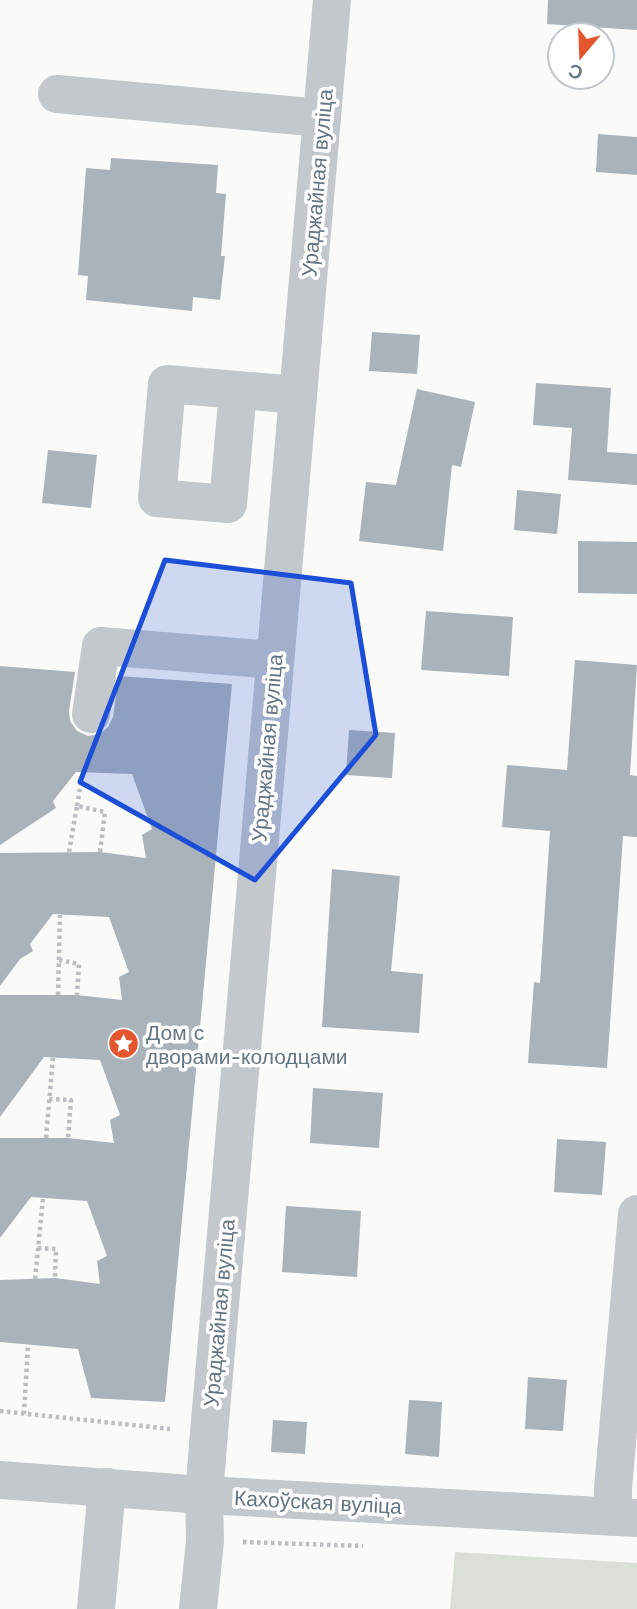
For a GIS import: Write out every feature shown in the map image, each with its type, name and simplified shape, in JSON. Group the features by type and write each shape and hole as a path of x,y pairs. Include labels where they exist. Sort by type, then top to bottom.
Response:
{"street":[{"name":"Ураджайная вуліца","path":"198,1609 205,1541 204,1495 332,0"},
{"path":"57,94 322,118"},
{"path":"238,390 298,395"},
{"path":"91,714 102,646 274,660"},
{"path":"625,1518 612,1488 637,1214"},
{"name":"Кахоўская вуліца","path":"0,1480 204,1495 625,1518"},
{"path":"96,1609 107,1487"}],"path":[{"path":"69,852 83,772"},
{"path":"77,806 105,813 100,852"},
{"path":"58,995 60,915"},
{"path":"59,960 79,964 77,995"},
{"path":"46,1138 53,1057"},
{"path":"49,1098 71,1100 68,1138"},
{"path":"34,1279 43,1198"},
{"path":"38,1248 56,1249 55,1279"},
{"path":"24,1414 28,1345"}],"highlighted area":[{"path":"165,560 351,583 376,735 255,880 80,782"}],"shaded area":[{"path":"455,1552 637,1563 637,1609 450,1609"}],"building":[{"path":"548,0 637,0 637,30 616,29 616,21 547,21"},
{"path":"598,134 637,137 637,175 596,172"},
{"path":"111,158 218,165 216,193 226,194 221,256 225,256 220,300 193,297 192,311 86,300 88,276 78,275 86,168 110,170"},
{"path":"372,332 420,335 417,374 369,371"},
{"path":"536,383 611,388 607,452 637,454 637,485 568,480 572,428 533,425"},
{"path":"417,389 475,402 461,467 452,465 443,551 359,541 366,482 396,485"},
{"path":"48,450 97,455 91,508 42,503"},
{"path":"517,490 561,494 557,534 514,530"},
{"path":"578,541 637,542 637,594 578,593"},
{"path":"426,611 513,617 509,676 421,670"},
{"path":"575,660 637,665 630,775 637,776 637,837 623,836 607,1068 528,1063 534,982 540,983 550,831 502,827 507,765 567,770"},
{"path":"0,666 75,672 70,721 77,731 88,736 100,734 108,727 113,717 119,676 232,684 165,1402 91,1398 78,1349 0,1342 0,1280 55,1278 100,1284 97,1261 107,1256 87,1201 31,1197 0,1238 0,1138 68,1138 114,1143 110,1120 120,1115 100,1060 44,1057 0,1117 0,995 77,995 122,1000 119,977 129,972 109,917 53,914 30,944 33,951 20,959 0,986 0,853 100,852 146,858 142,835 152,829 132,774 76,772 53,801 56,808 0,845"},
{"path":"349,730 395,733 392,778 346,775"},
{"path":"332,869 400,876 391,971 423,974 419,1033 322,1027"},
{"path":"313,1088 383,1093 379,1148 310,1143"},
{"path":"557,1139 606,1142 602,1195 554,1192"},
{"path":"286,1206 361,1211 357,1277 282,1272"},
{"path":"528,1377 567,1380 563,1431 525,1429"},
{"path":"409,1400 442,1402 439,1457 405,1454"},
{"path":"273,1420 307,1422 305,1454 271,1452"}],"place":[{"name":"Дом с дворами-колодцами","path":"123,1044"}]}
